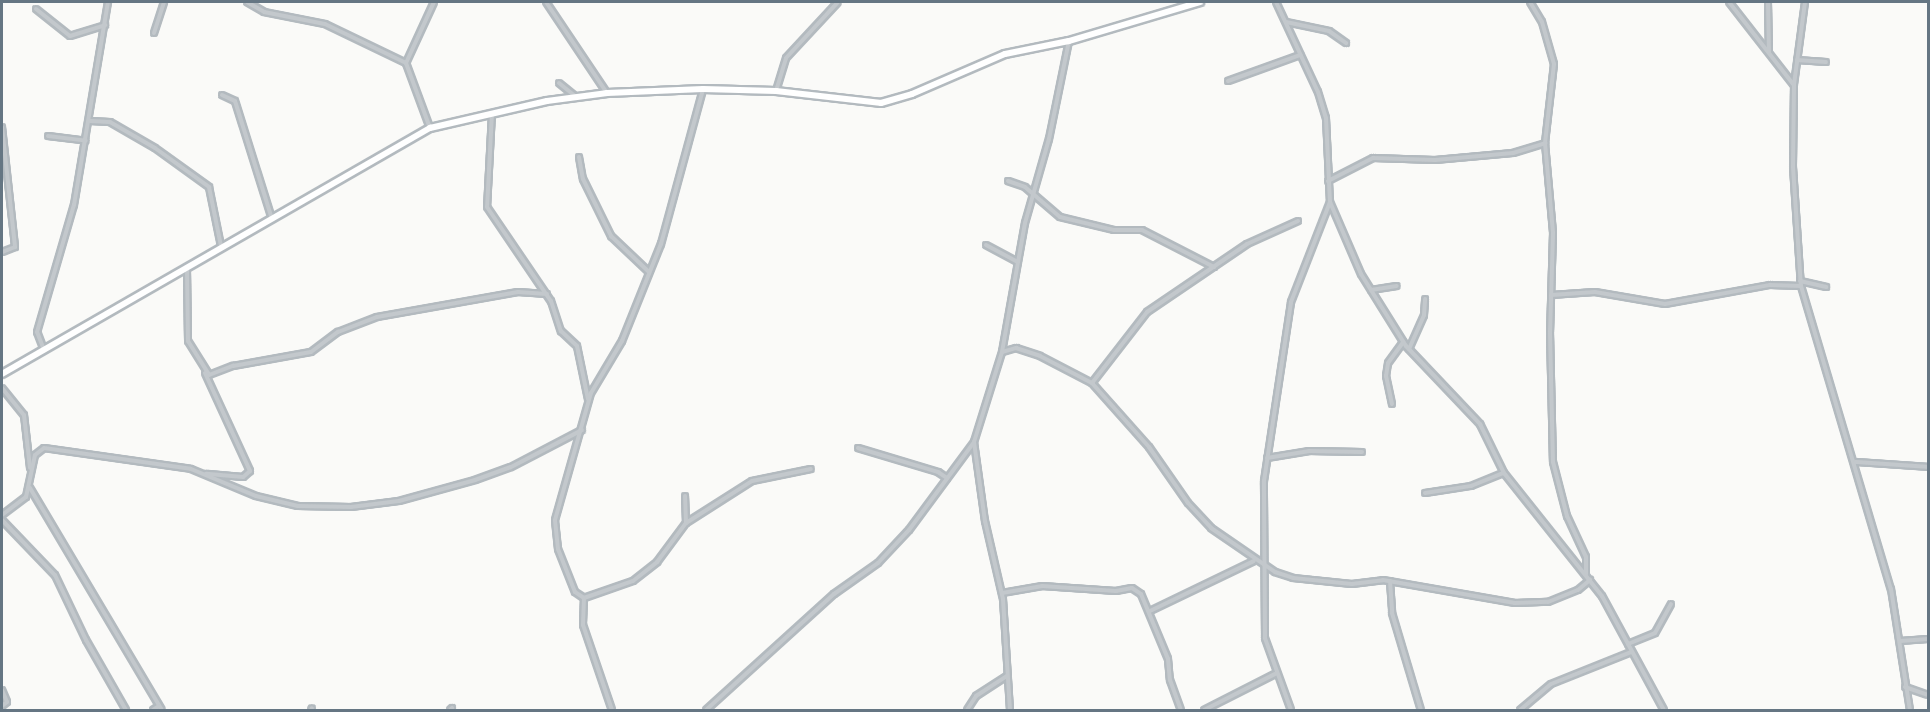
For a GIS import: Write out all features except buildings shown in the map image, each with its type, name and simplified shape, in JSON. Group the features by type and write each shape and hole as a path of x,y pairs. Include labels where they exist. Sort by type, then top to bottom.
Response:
{"street":[{"path":"44,350 38,339 41,311 74,205 90,121 108,2"},
{"path":"154,33 164,2"},
{"path":"247,2 282,17 325,24 406,63 430,128"},
{"path":"406,63 434,2"},
{"path":"546,2 607,93"},
{"path":"777,91 786,58 838,2"},
{"path":"2,374 271,216 430,128 492,112 575,96 607,93 703,89 777,91 881,103 912,94 1005,54 1069,41 1200,2"},
{"path":"1276,2 1326,118 1330,202 1371,290 1409,350 1480,424 1504,473 1590,580 1664,711"},
{"path":"1530,2 1542,22 1554,64 1545,142 1553,233 1551,295 1554,472 1567,516 1586,557 1586,575"},
{"path":"1729,2 1794,84"},
{"path":"1768,2 1769,52"},
{"path":"1805,2 1794,84 1793,167 1801,284 1891,589 1910,711"},
{"path":"36,9 70,36 105,25"},
{"path":"1286,22 1329,31 1346,43"},
{"path":"710,710 825,601 878,563 909,530 974,442 1002,351 1018,262 1069,41"},
{"path":"1228,81 1300,55"},
{"path":"1797,60 1826,62"},
{"path":"559,83 575,96"},
{"path":"584,598 575,592 554,532 589,400 622,341 661,244 703,89"},
{"path":"222,95 235,101 271,216"},
{"path":"492,112 487,207 547,294 561,331 577,346 589,400"},
{"path":"90,121 110,122 155,148 209,187 221,246"},
{"path":"2,127 15,247 2,252"},
{"path":"48,136 86,141"},
{"path":"1328,181 1373,158 1435,160 1513,153 1545,142"},
{"path":"579,157 583,179 611,236 649,272"},
{"path":"1008,181 1025,187 1033,196 1073,222 1114,230 1142,230 1214,267"},
{"path":"1291,711 1265,638 1262,596 1266,568 1264,481 1291,302 1330,202"},
{"path":"1092,382 1148,312 1262,236 1298,221"},
{"path":"986,245 1018,262"},
{"path":"29,452 51,448 204,474 243,477 250,471 186,333 187,267"},
{"path":"1551,295 1595,292 1665,303 1770,285 1801,284 1826,287"},
{"path":"1371,290 1397,286"},
{"path":"205,373 212,375 233,366 311,352 338,332 377,317 518,292 547,294"},
{"path":"1409,350 1424,315 1425,299"},
{"path":"1392,404 1386,376 1388,363 1403,342"},
{"path":"1002,351 1016,348 1040,356 1092,382 1149,447 1188,503 1211,528 1266,568 1307,580 1352,584 1389,581 1515,603 1548,602 1578,590 1590,580"},
{"path":"2,388 24,415 31,477"},
{"path":"204,474 256,496 298,506 375,504 484,477 550,448 582,429"},
{"path":"974,442 985,521 1002,593 1010,711"},
{"path":"858,448 938,472 947,478"},
{"path":"1267,458 1310,451 1362,452"},
{"path":"2,515 26,497 30,488 36,452"},
{"path":"1855,462 1929,467"},
{"path":"584,598 644,575 686,523 752,481 811,469"},
{"path":"1425,493 1471,486 1504,473"},
{"path":"30,488 161,708 153,711"},
{"path":"685,496 686,523"},
{"path":"2,520 55,575 86,640 126,711"},
{"path":"1150,611 1254,561"},
{"path":"1389,581 1392,613 1421,711"},
{"path":"1002,593 1042,586 1132,588 1141,594 1150,611 1181,711"},
{"path":"584,598 583,626 612,711"},
{"path":"1627,644 1654,633 1671,604"},
{"path":"1900,641 1929,639"},
{"path":"1521,710 1551,684 1631,652"},
{"path":"1204,711 1277,673"},
{"path":"967,711 976,696 1008,675"},
{"path":"1905,687 1929,695"},
{"path":"2,690 7,702 2,706"}]}
